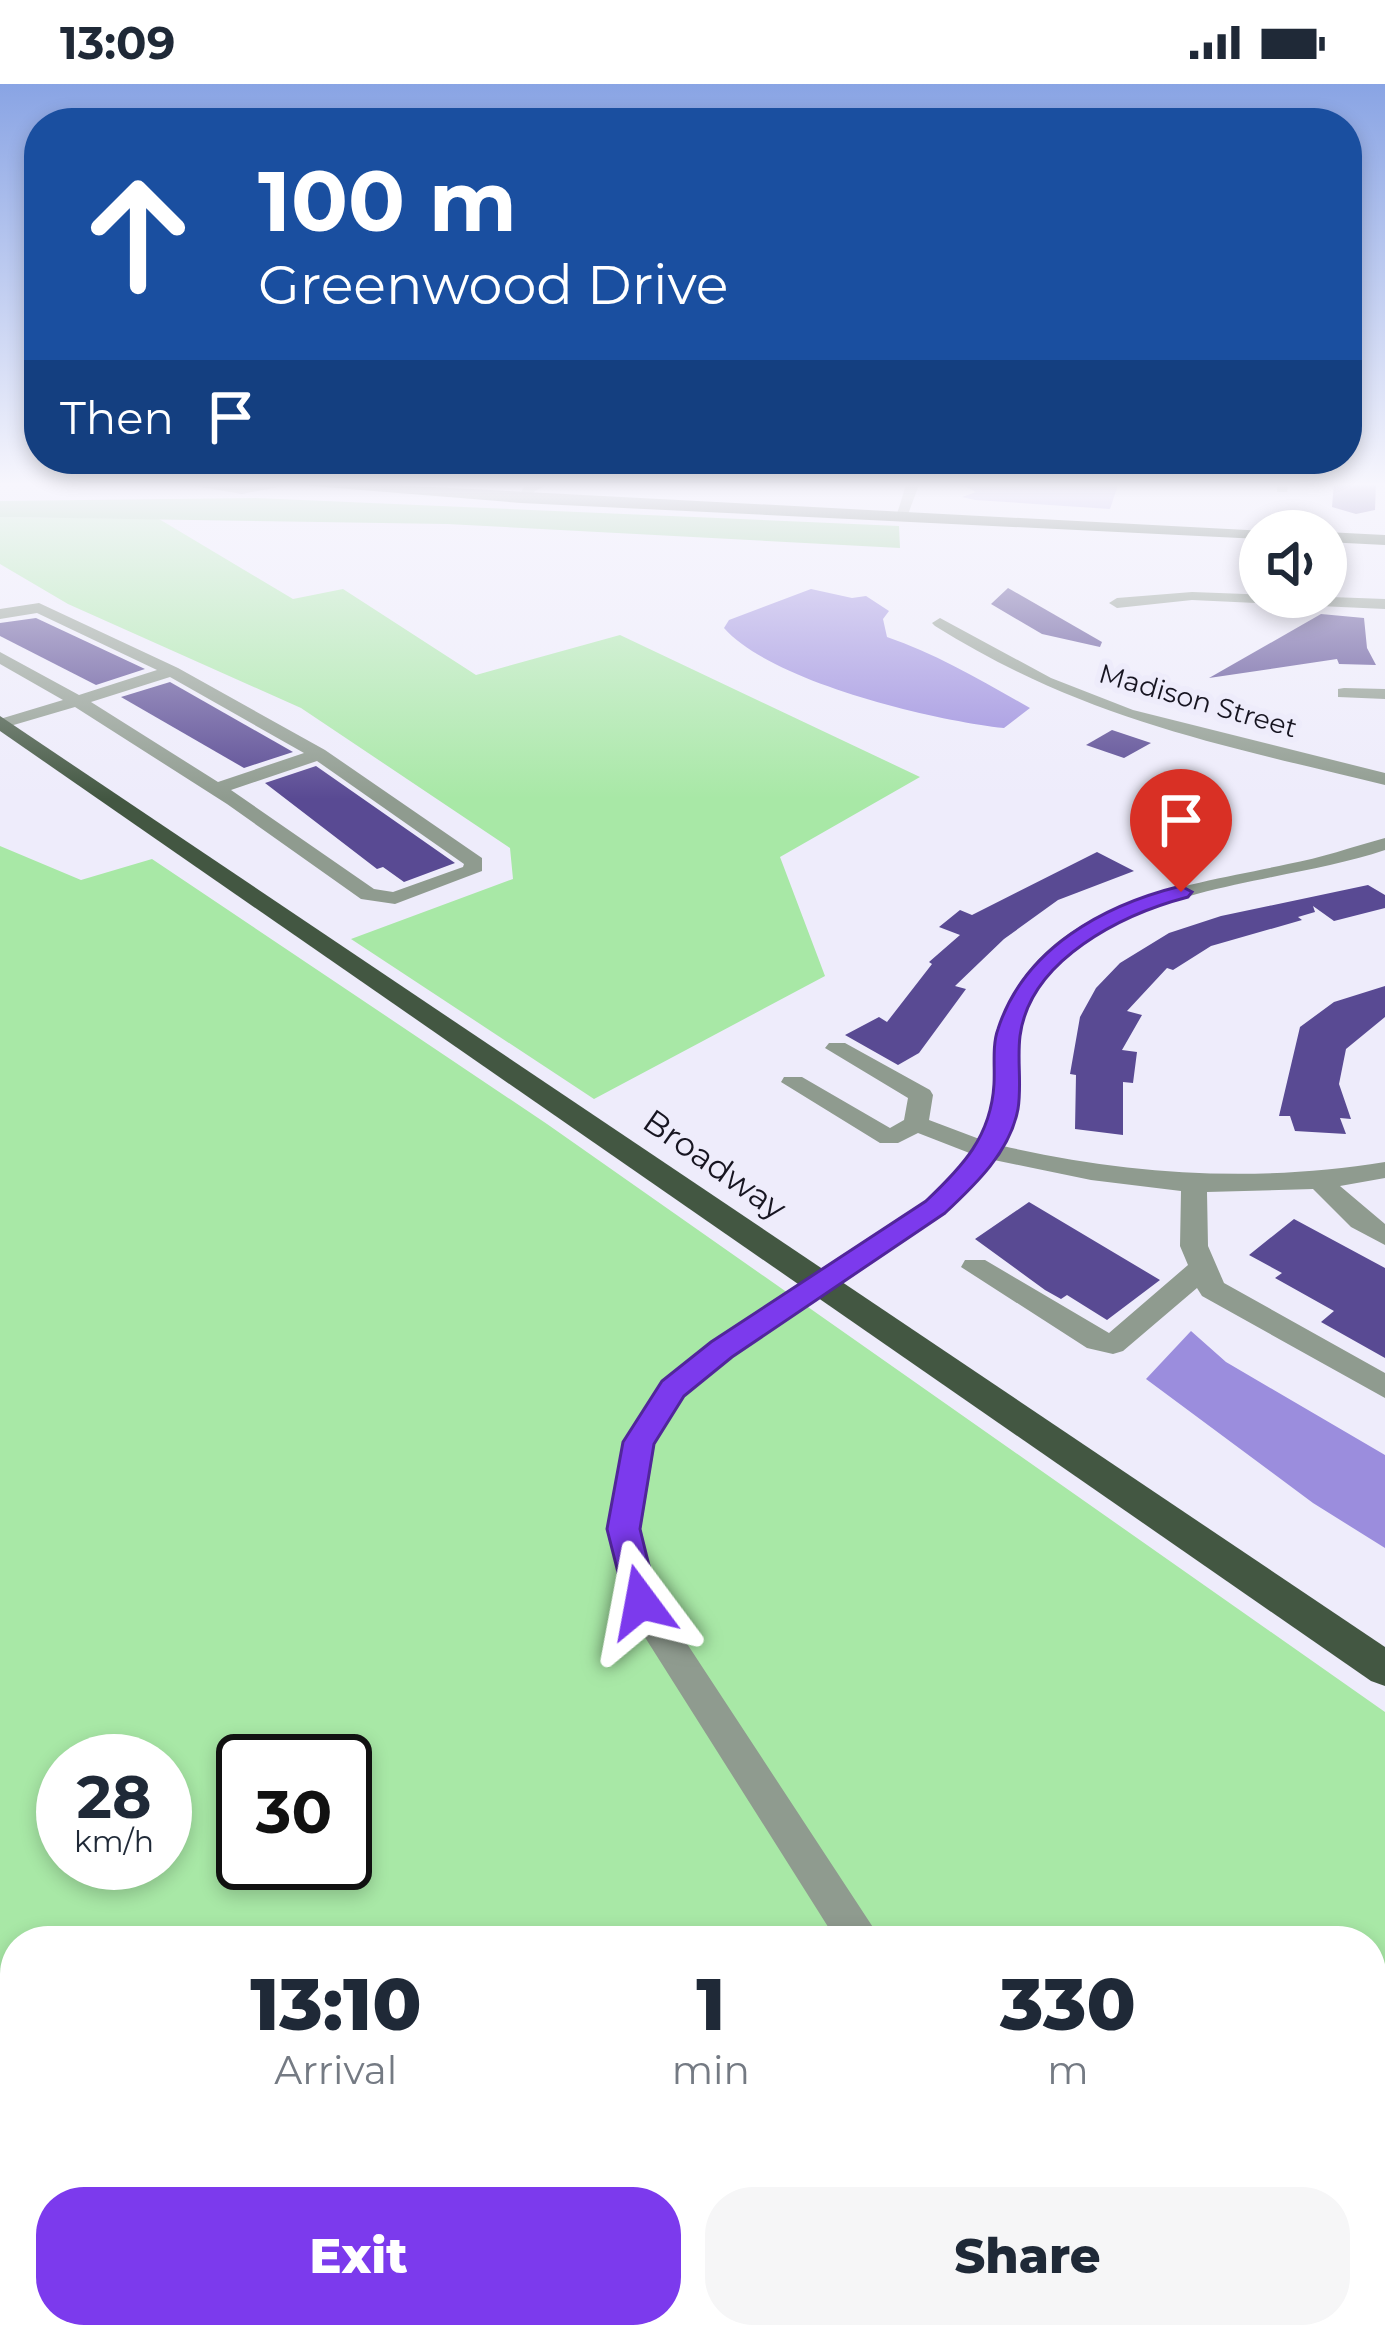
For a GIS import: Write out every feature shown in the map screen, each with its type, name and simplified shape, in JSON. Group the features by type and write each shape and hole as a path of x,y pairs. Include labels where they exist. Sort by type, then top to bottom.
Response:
{"main road":[{"name":"Broadway","path":"1,723 1385,1669"}],"street":[{"path":"1117,603 1192,596 1385,604"},
{"path":"0,614 39,608 172,671 319,754 468,856 475,862 472,871 395,898 368,895 220,788 0,657"},
{"name":"Madison Street","path":"940,623 1045,682 1087,699 1181,730 1385,779"},
{"path":"1,723 172,671"},
{"path":"1344,693 1385,694"},
{"path":"220,788 319,754"},
{"path":"851,1926 641,1602 623,1529 638,1442 673,1388 721,1350 935,1207 988,1151 1005,1111 1008,1031 1019,1002 1036,975 1088,931 1154,899 1318,865 1385,844"},
{"path":"837,1048 922,1096 916,1124"},
{"path":"793,1082 889,1138 916,1124 988,1151 1100,1175 1194,1185 1322,1183 1385,1170"},
{"path":"1322,1183 1361,1221 1385,1236"},
{"path":"1194,1185 1194,1246 1212,1289 1385,1387"},
{"path":"975,1267 1079,1331 1113,1344 1203,1267"}],"green space":[{"path":"40,588 274,588 293,599 343,589 476,675 620,635 920,777 780,857 825,976 594,1099 351,939 513,879 510,848 301,708"},
{"path":"0,846 81,880 152,859 547,1124 1385,1712 1385,1926 0,1926"}],"shaded area":[{"path":"811,589 852,598 866,596 889,611 883,619 887,637 942,660 1030,708 1004,728 896,707 778,665 724,628 729,620"},
{"path":"1191,1331 1226,1362 1385,1455 1385,1548 1313,1503 1146,1379"}],"building":[{"path":"1008,588 1102,642 1100,647 1042,634 991,604"},
{"path":"36,618 145,669 96,685 0,636 0,623"},
{"path":"1314,618 1364,618 1367,648 1376,665 1339,664 1337,659 1209,678"},
{"path":"170,682 293,752 244,768 121,697"},
{"path":"1112,730 1151,743 1124,758 1086,745"},
{"path":"316,766 455,863 404,882 383,867 377,869 265,783"},
{"path":"1097,852 1134,871 1058,900 1004,939 955,986 966,989 919,1053 898,1065 845,1035 879,1017 887,1022 932,964 929,962 960,935 939,927 960,910 972,915"},
{"path":"1368,885 1385,895 1385,908 1334,921 1313,906 1315,912 1298,917 1302,920 1211,946 1173,970 1167,968 1127,1011 1142,1015 1122,1050 1137,1052 1133,1083 1123,1082 1123,1135 1075,1129 1076,1075 1070,1074 1080,1017 1096,988 1120,963 1169,933 1221,916"},
{"path":"1385,986 1385,1017 1346,1049 1339,1084 1351,1119 1340,1118 1346,1134 1295,1131 1290,1116 1279,1116 1300,1027 1334,1002"},
{"path":"1029,1202 1160,1280 1107,1320 1067,1295 1061,1299 1045,1290 975,1239"},
{"path":"1294,1219 1385,1268 1385,1358 1321,1322 1334,1311 1275,1278 1282,1273 1249,1255"}],"route":[{"path":"641,1602 623,1529 638,1442 673,1388 721,1350 935,1207 966,1178 988,1151 1005,1111 1008,1031 1036,975 1088,931 1154,899 1181,892"}]}
